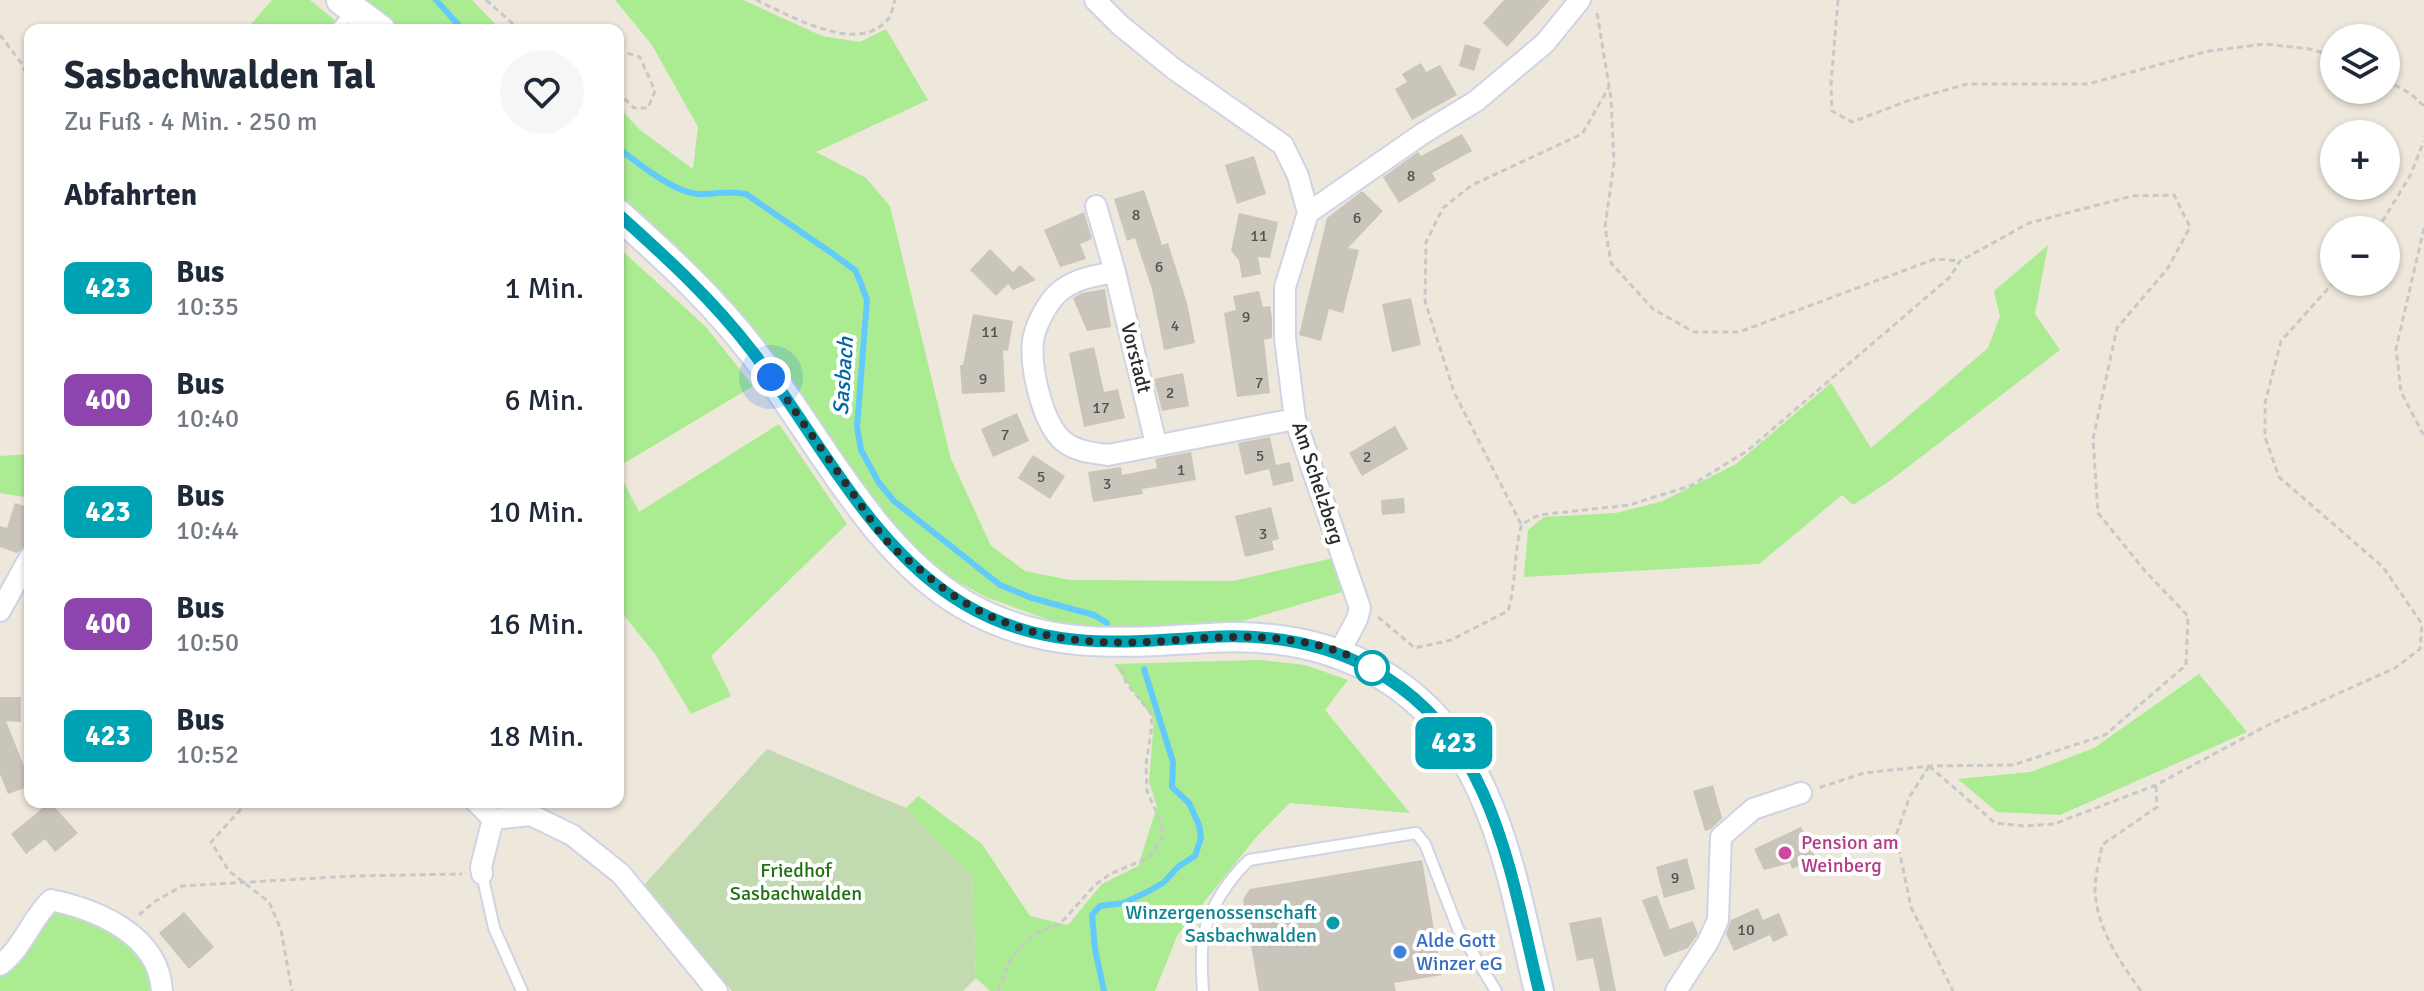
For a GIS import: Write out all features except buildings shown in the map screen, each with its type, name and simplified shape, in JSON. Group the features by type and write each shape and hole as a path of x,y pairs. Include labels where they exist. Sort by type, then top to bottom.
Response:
{"main road":[{"path":"344,13 368,24"},
{"path":"624,220 710,299 754,353 887,541 932,581 964,604 1028,632 1070,640 1150,643 1212,637 1269,638 1307,644 1364,663 1405,692 1441,726 1470,767 1494,820 1511,875 1539,991"}],"street":[{"path":"1095,0 1174,69 1283,145 1298,176 1308,213 1422,134 1476,101 1545,43 1580,0"},
{"name":"Vorstadt","path":"1096,206 1156,444"},
{"name":"Am Schelzberg","path":"1308,213 1285,287 1285,338 1295,419 1360,608"},
{"path":"1115,272 1082,278 1057,294 1044,312 1033,340 1042,404 1050,424 1063,441 1084,452 1108,455 1295,419"},
{"path":"0,611 24,568"},
{"path":"1339,653 1360,608"},
{"path":"1676,991 1708,942 1718,920 1721,837 1753,809 1801,793"},
{"path":"482,808 493,819"},
{"path":"493,819 531,815 572,835 621,874 638,892 674,941 717,991"},
{"path":"482,874 493,819"},
{"path":"0,965 8,959 37,914 51,900 107,918 124,928 143,947 161,977 162,991"}],"lane":[{"path":"1203,991 1204,935 1218,901 1235,873 1249,860 1416,833 1425,844 1458,929 1496,991"},
{"path":"482,874 494,928 522,991"}],"path":[{"path":"486,0 513,24"},
{"path":"756,0 844,36 870,32 889,18 895,0"},
{"path":"1594,0 1609,87 1614,163 1605,227 1611,263 1653,309 1694,332 1739,332 1935,259 1960,261"},
{"path":"1838,0 1831,84 1832,111 1852,122 1910,100 1967,84 2088,84 2209,51 2265,44 2320,52"},
{"path":"0,35 24,68"},
{"path":"624,54 640,57 655,91 648,108 634,108 624,98"},
{"path":"1522,524 1454,392 1425,301 1426,242 1443,208 1472,185 1582,134 1609,87"},
{"path":"2400,88 2424,106"},
{"path":"2386,216 2410,176 2424,141"},
{"path":"1360,608 1380,618 1415,648 1451,640 1508,611 1515,588 1518,535 1522,524 1539,515 1629,505 1690,486 1747,451 1950,277 1960,261 2029,223 2132,196 2174,195 2190,227 2168,268 2117,328 2093,439 2098,513 2146,572 2188,616 2186,665 2105,735 2013,765 1929,766 1864,773 1801,793"},
{"path":"2424,228 2396,349 2401,392 2424,436"},
{"path":"1929,766 1995,823 2024,826 2054,824 2156,785 2268,725 2395,668 2420,649 2422,624 2383,567 2279,477 2265,437 2265,403 2281,341 2321,296"},
{"path":"998,991 1010,960 1025,942 1042,930 1060,924 1095,885 1110,874 1150,857 1161,839 1162,825 1147,791 1151,713 1127,684 1117,659"},
{"path":"1929,766 1910,796 1896,835 1911,907 1953,991"},
{"path":"2141,991 2103,927 2095,889 2102,845 2157,807 2156,785"},
{"path":"242,808 211,842 229,871 269,902 281,930 292,991"},
{"path":"124,928 154,902 182,886 353,876 482,874"}],"green space":[{"path":"272,0 310,0 340,24 251,24"},
{"path":"365,0 472,0 495,24 396,24"},
{"path":"615,0 743,0 822,36 860,42 886,29 928,100 816,152 866,178 890,206 951,459 991,546 1025,571 1070,580 1233,581 1333,558 1346,591 1229,625 1137,632 1063,625 986,597 932,568 896,534 716,287 624,202 624,113 640,130 693,169 698,127 652,45"},
{"path":"2048,245 2035,314 2060,350 1891,480 1853,505 1842,495 1759,564 1524,577 1528,530 1544,517 1616,513 1663,501 1736,464 1831,383 1871,448 1988,348 2000,316 1994,291"},
{"path":"624,252 706,327 753,386 624,463"},
{"path":"779,424 847,524 711,656 731,696 691,714 655,654 624,615 624,483 639,512"},
{"path":"24,454 24,497 0,493 0,456"},
{"path":"1260,660 1305,665 1348,680 1325,710 1410,813 1290,803 1258,835 1177,936 1155,991 990,991 976,978 972,876 906,808 918,796 982,844 1030,916 1068,925 1102,884 1138,866 1157,807 1149,782 1154,720 1114,664"},
{"path":"2199,674 2247,732 2060,815 1997,812 1958,779 2031,772 2094,748"},
{"name":"Friedhof Sasbachwalden","path":"767,749 906,808 972,876 976,978 963,991 732,991 644,885"},
{"path":"56,909 79,911 141,951 156,991 0,991 0,978 19,958 46,916"}],"waterway":[{"name":"Sasbach","path":"436,0 458,24"},
{"name":"Sasbach","path":"624,152 658,177 692,193 746,194 855,270 867,300 857,427 861,450 879,483 894,501 1000,585 1032,598 1094,615 1107,623"},
{"name":"Sasbach","path":"1104,991 1092,915 1100,906 1124,903 1163,883 1179,866 1195,856 1201,838 1189,803 1172,787 1173,762 1144,669"}],"bus line":[{"name":"423","path":"624,220 710,299 754,353 887,541 932,581 964,604 1028,632 1057,639 1150,643 1212,637 1269,638 1307,644 1364,663 1405,692 1441,726 1470,767 1483,792 1511,875 1539,991"}],"place":[{"name":"Pension am Weinberg","path":"1785,853"},
{"name":"Winzergenossenschaft Sasbachwalden","path":"1333,923"},
{"name":"Alde Gott Winzer eG","path":"1400,952"}],"route":[{"path":"771,377 887,541 932,581 964,604 1028,632 1057,639 1150,643 1212,637 1269,638 1339,653 1372,668"}]}
